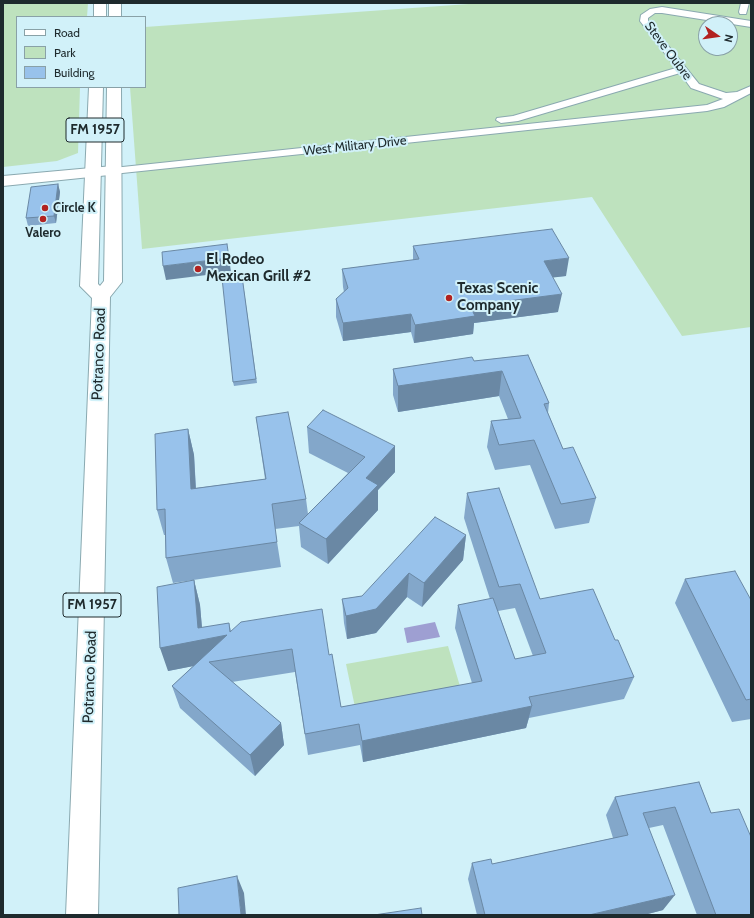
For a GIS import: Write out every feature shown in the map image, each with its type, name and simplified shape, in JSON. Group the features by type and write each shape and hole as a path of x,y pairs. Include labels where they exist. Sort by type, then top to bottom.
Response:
{"main road":[{"path":"100,3 100,16"},
{"path":"115,3 115,16"},
{"name":"Potranco Road","path":"96,88 89,286 101,296"},
{"name":"Potranco Road","path":"82,915 101,296 113,282 114,88"},
{"name":"West Military Drive","path":"3,181 113,166"},
{"name":"West Military Drive","path":"3,170 93,168"}],"street":[{"path":"732,16 744,7 751,23"},
{"name":"Steve Oubre","path":"700,16 662,10 653,11 644,18 644,21 695,86 712,93 735,96"},
{"name":"Steve Oubre","path":"738,21 751,23"},
{"name":"West Military Drive","path":"422,134 514,119 682,69"},
{"path":"695,86 707,108"},
{"path":"735,96 751,89"},
{"name":"West Military Drive","path":"113,166 422,134 561,123 707,108 720,105 735,96"},
{"path":"552,108 561,123"}],"green space":[{"path":"3,3 88,3 87,16 16,16 16,88 80,88 78,153 57,161 3,167"},
{"path":"483,3 751,3 751,327 682,336 592,197 142,249 130,88 146,88 146,27"},
{"path":"448,646 462,693 356,712 346,664"}],"water":[{"path":"435,622 440,637 407,643 404,628"}],"building":[{"path":"58,184 54,216 26,218 31,187"},
{"name":"Texas Scenic Company","path":"552,229 569,258 544,261 562,294 470,306 475,316 415,325 411,314 343,323 336,299 348,288 342,269 419,259 413,246"},
{"path":"227,244 229,258 163,266 162,252"},
{"path":"242,276 256,379 233,382 222,278"},
{"path":"528,355 549,403 544,404 563,449 573,447 596,498 561,504 534,440 499,445 491,421 521,418 502,371 398,386 393,369 472,357 474,361"},
{"path":"323,410 395,446 366,478 378,485 326,539 299,523 365,457 307,427"},
{"path":"288,412 306,499 272,504 277,542 166,558 165,509 157,510 155,434 188,429 191,489 266,479 256,417"},
{"path":"499,488 540,599 593,589 615,640 618,640 634,677 529,697 532,706 362,741 359,724 305,734 292,649 209,662 281,723 250,755 172,686 227,635 160,648 157,587 194,580 198,628 229,623 230,632 241,622 322,609 329,655 332,654 341,707 482,681 458,605 493,598 515,659 546,653 520,584 499,587 467,493"},
{"path":"435,517 466,535 424,583 409,573 376,609 346,616 342,599 362,596"},
{"path":"735,571 751,600 751,699 746,700 685,579"},
{"path":"699,782 711,813 739,809 751,837 751,915 716,915 675,807 643,813 675,895 589,915 485,915 472,863 491,859 492,864 628,835 615,797"},
{"path":"237,876 241,915 179,915 178,888"},
{"path":"421,908 422,915 374,915"}],"place":[{"name":"Circle K","path":"45,208"},
{"name":"Valero","path":"43,219"},
{"name":"El Rodeo Mexican Grill #2","path":"198,269"},
{"name":"Texas Scenic Company","path":"449,298"}]}
